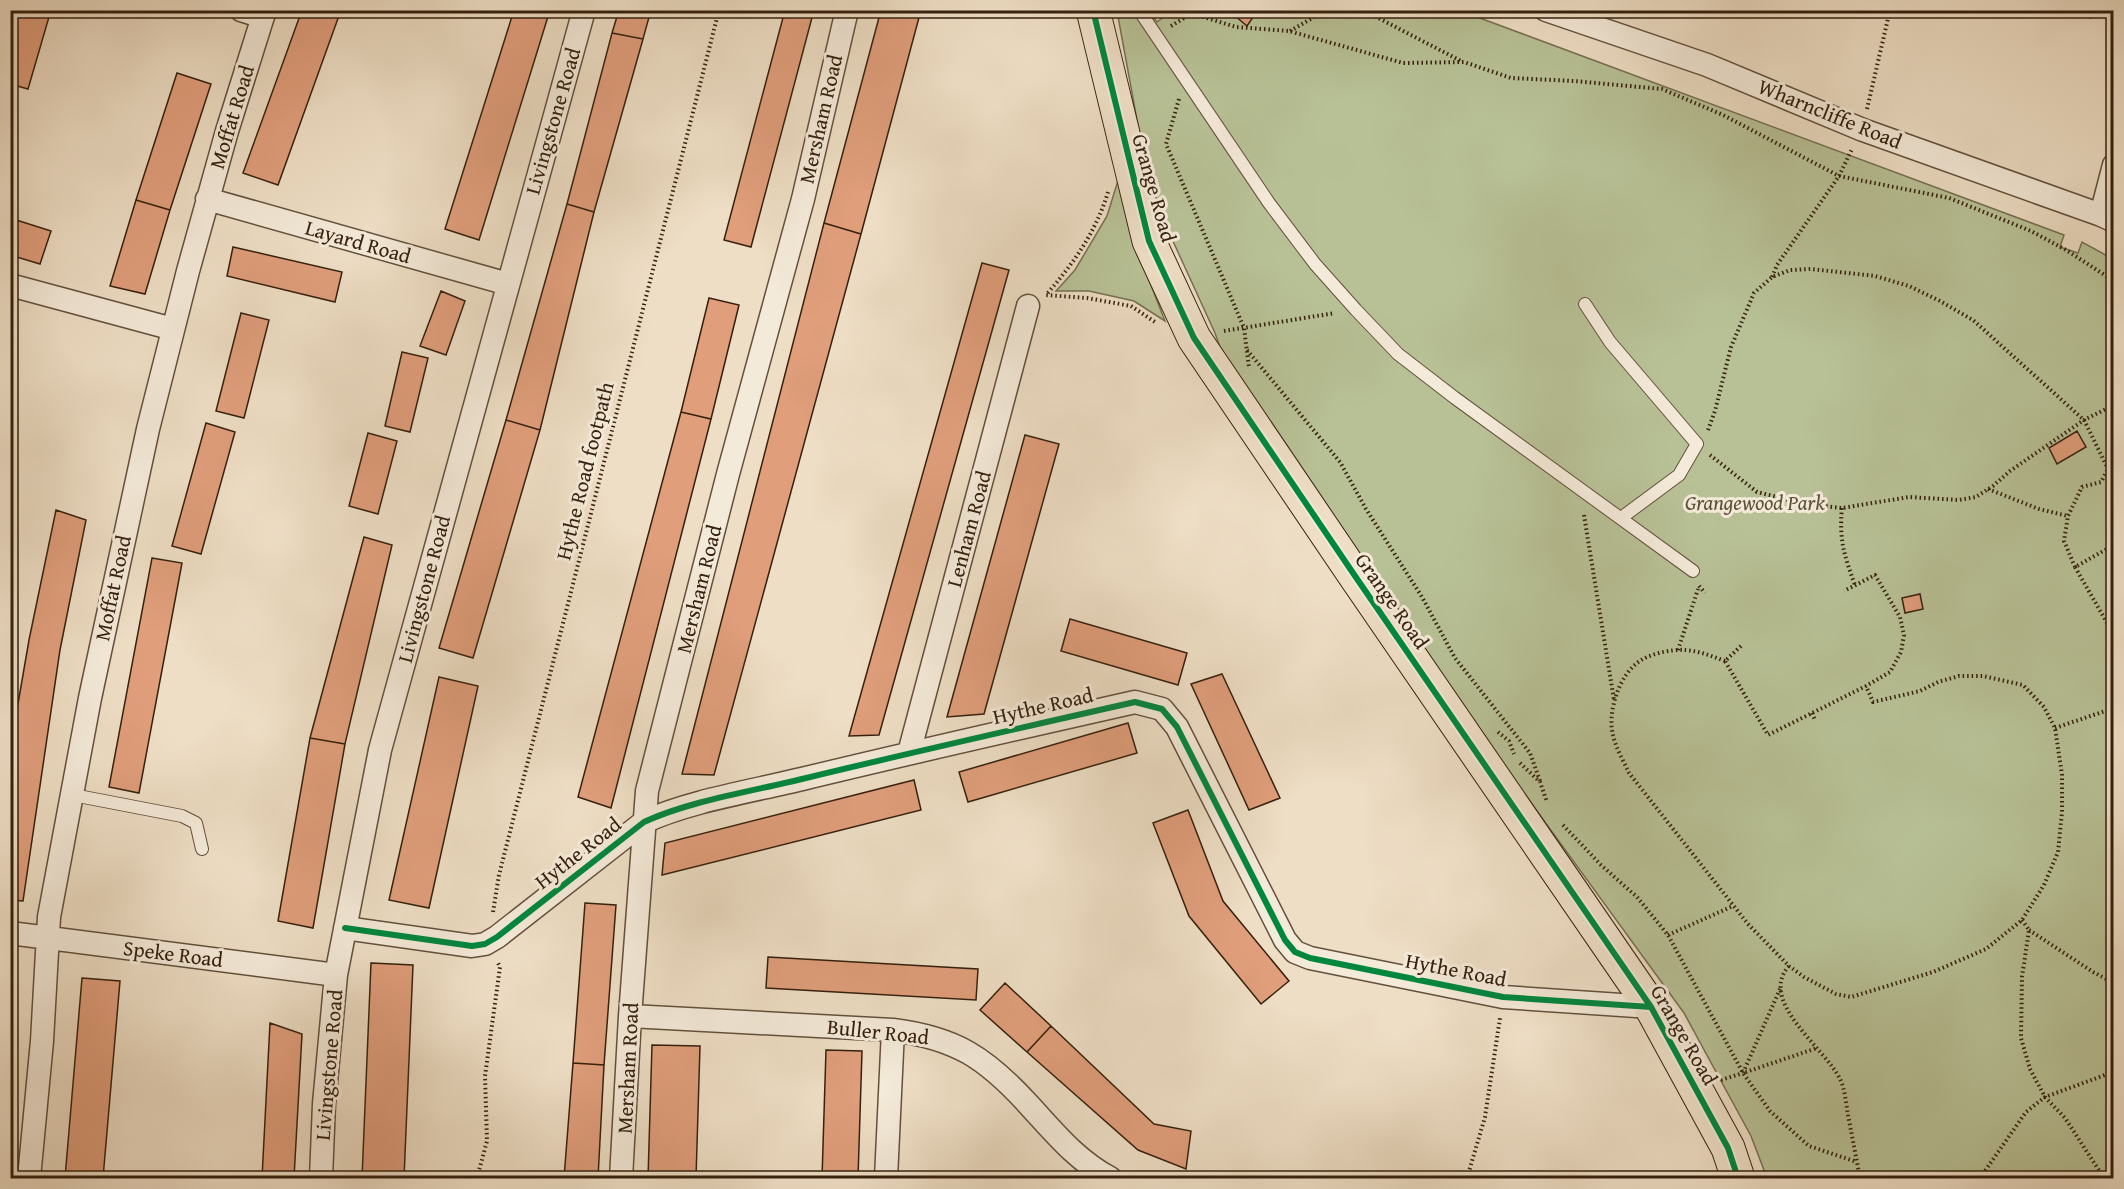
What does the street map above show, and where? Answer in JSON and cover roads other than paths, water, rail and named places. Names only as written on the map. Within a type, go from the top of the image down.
[{"type":"main road","name":"Grange Road","points":[[1093,10],[1149,241],[1194,338],[1651,1007],[1728,1148],[1738,1179]]},
{"type":"street","points":[[241,10],[264,14]]},
{"type":"street","name":"Livingstone Road","points":[[321,1179],[324,1104],[336,975],[380,750],[584,10]]},
{"type":"street","name":"Mersham Road","points":[[621,1179],[630,1016],[647,791],[803,199],[847,10]]},
{"type":"street","name":"Wharncliffe Road","points":[[1546,10],[1707,65],[1863,129],[2107,218]]},
{"type":"street","name":"Moffat Road","points":[[29,1179],[52,903],[90,698],[148,429],[173,329],[207,199],[264,14]]},
{"type":"street","points":[[2107,218],[2114,165]]},
{"type":"street","name":"Layard Road","points":[[207,199],[508,284]]},
{"type":"street","points":[[10,285],[173,329]]},
{"type":"street","name":"Lenham Road","points":[[909,753],[1028,306]]},
{"type":"street","name":"Hythe Road","points":[[345,928],[472,946],[485,944],[644,822],[670,812],[909,753],[1136,702],[1162,709],[1177,727],[1285,940],[1294,952],[1310,958],[1503,997],[1651,1007]]},
{"type":"street","name":"Speke Road","points":[[10,933],[336,975]]},
{"type":"street","name":"Buller Road","points":[[630,1016],[893,1030],[924,1034],[953,1044],[977,1058],[999,1075],[1075,1155],[1110,1179]]},
{"type":"street","points":[[886,1179],[893,1030]]},
{"type":"lane","points":[[1139,10],[1269,203],[1315,264],[1356,310],[1407,360],[1455,398],[1693,571]]},
{"type":"lane","points":[[1586,304],[1610,342],[1697,444],[1679,476],[1621,518]]},
{"type":"lane","points":[[73,795],[182,816],[196,823],[202,849]]},
{"type":"park label","name":"Grangewood Park","points":[[1755,503]]}]
